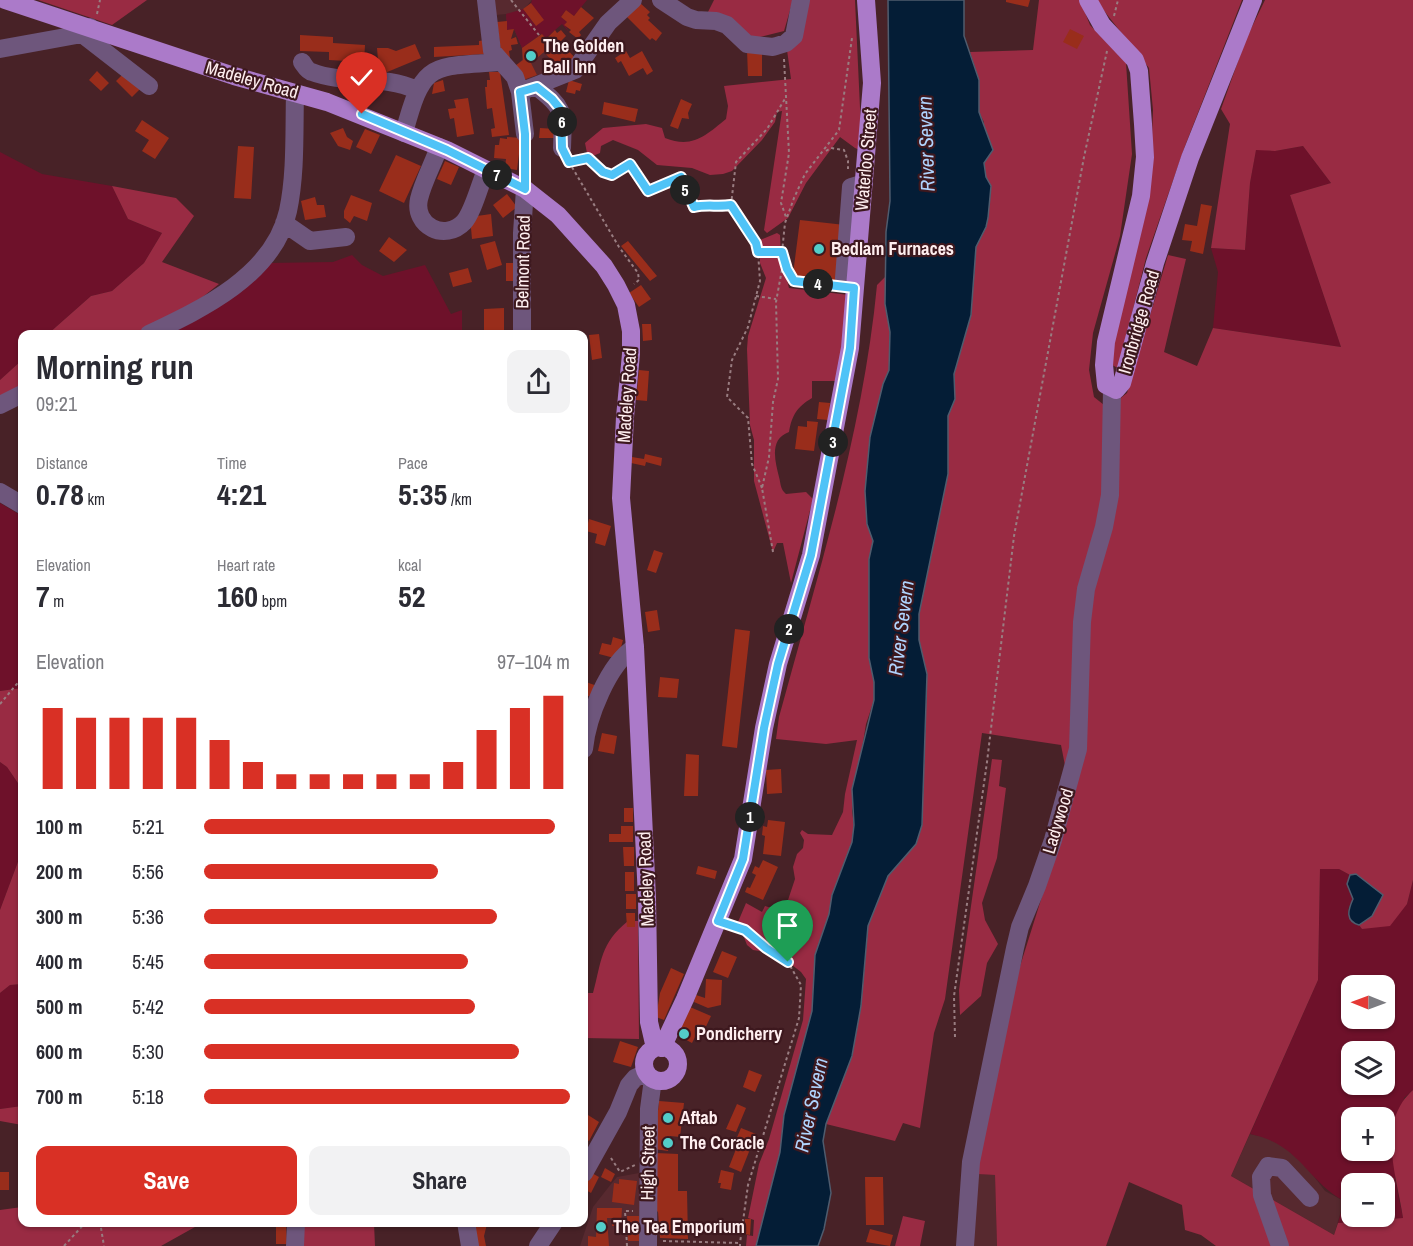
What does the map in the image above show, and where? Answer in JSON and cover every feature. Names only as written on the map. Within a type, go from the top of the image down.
[{"type":"main road","name":"Madeley Road","points":[[5,0],[86,31],[362,114],[439,147],[525,189],[558,215],[604,266],[626,305],[631,354],[621,498],[635,647],[647,898],[649,1022],[659,1048]]},
{"type":"main road","name":"Waterloo Street","points":[[659,1048],[718,921],[743,859],[773,686],[811,555],[850,348],[872,83],[866,0]]},
{"type":"main road","name":"Ironbridge Road","points":[[1091,8],[1135,60],[1139,71],[1144,157],[1136,222],[1106,342],[1104,379],[1106,385],[1116,390],[1122,383],[1155,263],[1190,158],[1254,0]]},
{"type":"main road","points":[[659,1048],[672,1052],[677,1066],[669,1079],[650,1076],[645,1058],[659,1048]]},
{"type":"street","points":[[486,0],[492,51],[499,62],[528,89],[552,99],[561,110],[566,155]]},
{"type":"street","points":[[528,89],[575,70],[608,23],[633,0]]},
{"type":"street","points":[[661,0],[687,17],[727,25],[747,44],[773,47],[783,44],[794,36],[801,0]]},
{"type":"street","points":[[0,49],[86,31],[149,86]]},
{"type":"street","points":[[302,62],[311,72],[404,84],[416,90]]},
{"type":"street","points":[[404,133],[416,90],[426,76],[448,66],[499,62]]},
{"type":"street","points":[[525,134],[528,89]]},
{"type":"street","points":[[157,330],[193,313],[245,277],[265,257],[284,223],[293,179],[294,93]]},
{"type":"street","points":[[439,147],[418,200],[418,214],[426,225],[434,230],[455,228],[465,221],[486,170]]},
{"type":"street","name":"Belmont Road","points":[[522,330],[522,233],[525,189]]},
{"type":"street","points":[[284,223],[310,240],[346,237]]},
{"type":"street","name":"Ladywood","points":[[965,1246],[971,1162],[1014,948],[1053,840],[1078,749],[1082,622],[1086,588],[1104,527],[1110,495],[1112,390]]},
{"type":"street","points":[[0,405],[18,396]]},
{"type":"street","points":[[0,492],[18,503]]},
{"type":"street","points":[[588,724],[615,666],[635,647]]},
{"type":"street","points":[[588,1166],[618,1112],[629,1085],[639,1076],[650,1076]]},
{"type":"street","name":"High Street","points":[[648,1243],[650,1076]]},
{"type":"street","points":[[1280,1246],[1262,1195],[1261,1177],[1268,1166],[1282,1168],[1310,1198]]},
{"type":"street","points":[[295,1246],[296,1227]]},
{"type":"street","points":[[467,1227],[470,1246]]},
{"type":"street","points":[[538,1246],[551,1227]]},
{"type":"path","points":[[511,0],[539,35]]},
{"type":"path","points":[[1113,22],[1118,0]]},
{"type":"path","points":[[830,285],[794,281],[787,269],[782,252],[786,219],[805,174],[839,130],[853,34]]},
{"type":"path","points":[[783,44],[789,153],[782,203],[786,219]]},
{"type":"path","points":[[955,1037],[954,996],[987,762],[1014,536],[1084,157],[1108,45]]},
{"type":"path","points":[[773,552],[762,488],[752,464],[748,418],[727,397],[732,360],[748,327],[760,281],[756,243],[731,205],[736,162],[767,129],[776,116],[780,104],[787,96]]},
{"type":"path","points":[[525,134],[525,189]]},
{"type":"path","points":[[823,152],[831,148],[844,150],[848,161],[848,172]]},
{"type":"path","points":[[566,155],[588,158],[603,172],[612,175],[630,164],[648,191],[681,177],[694,207],[705,204],[719,207],[731,205]]},
{"type":"path","points":[[566,155],[619,247],[638,273]]},
{"type":"path","points":[[758,252],[782,252]]},
{"type":"path","points":[[762,488],[769,457],[773,402],[778,379],[776,299],[783,258]]},
{"type":"path","points":[[756,296],[776,299]]},
{"type":"path","points":[[0,704],[18,683]]},
{"type":"path","points":[[648,1243],[740,1244],[748,1185],[799,1018],[801,985],[788,962],[766,948],[745,930],[718,921]]},
{"type":"path","points":[[627,1246],[626,1211],[648,1211]]},
{"type":"path","points":[[64,1246],[81,1227]]},
{"type":"path","points":[[101,1227],[104,1246]]},
{"type":"shaded area","points":[[38,0],[147,0],[112,25]]},
{"type":"shaded area","points":[[493,0],[532,0],[523,10],[567,61],[550,66],[552,74],[537,75],[524,82],[515,66],[522,60],[522,48],[514,29],[507,30],[506,14],[496,15]]},
{"type":"shaded area","points":[[532,0],[587,0],[574,16],[566,10],[561,17],[567,22],[565,25],[569,32],[562,24],[546,38],[541,34],[522,48],[514,29],[507,30],[506,14],[523,9],[536,26]]},
{"type":"shaded area","points":[[714,0],[793,0],[784,31],[752,39],[706,16]]},
{"type":"shaded area","points":[[805,0],[855,0],[862,151],[840,137],[806,183],[788,218],[767,233],[764,230],[782,111],[777,112],[775,122],[762,140],[732,171],[723,174],[710,175],[692,168],[657,165],[638,150],[613,140],[601,146],[600,153],[588,158],[585,143],[603,128],[646,124],[662,128],[665,138],[675,141],[691,141],[705,135],[726,119],[728,106],[724,86],[791,79],[787,50]]},
{"type":"shaded area","points":[[1039,0],[1080,0],[1090,25],[1126,63],[1132,154],[1120,236],[1093,333],[1089,370],[1094,397],[1104,405],[1112,405],[1127,393],[1168,255],[1186,259],[1164,352],[1197,366],[1213,328],[1341,347],[1290,195],[1331,183],[1303,146],[1275,151],[1256,150],[1250,183],[1245,250],[1211,248],[1230,124],[1221,109],[1246,39],[1265,0],[1413,0],[1413,880],[1407,904],[1390,926],[1362,929],[1359,925],[1372,916],[1356,874],[1350,875],[1339,869],[1320,869],[1318,980],[1231,1176],[1334,1235],[1338,1223],[1341,1223],[1341,1227],[1395,1227],[1395,1219],[1403,1218],[1393,1161],[1395,1161],[1395,1118],[1402,1103],[1413,1090],[1413,1246],[1216,1246],[1201,1235],[1185,1230],[1182,1205],[1129,1182],[1106,1246],[997,1246],[995,1175],[976,1174],[1011,995],[1072,801],[1061,745],[982,733],[945,999],[934,1033],[920,1128],[903,1123],[895,1141],[826,1124],[852,1056],[861,1006],[868,926],[888,876],[916,844],[922,825],[927,674],[919,640],[919,614],[948,474],[948,416],[955,399],[954,374],[971,315],[976,247],[986,227],[991,186],[986,177],[984,163],[984,122],[979,112],[979,80],[970,52],[1033,50]]},
{"type":"shaded area","points":[[1098,0],[1242,0],[1185,146],[1146,258],[1118,368],[1112,365],[1114,344],[1151,164],[1153,110],[1149,68]]},
{"type":"shaded area","points":[[1303,146],[1331,183],[1290,195],[1341,347],[1213,328],[1218,272],[1211,248],[1245,250],[1250,183],[1256,149],[1275,151]]},
{"type":"shaded area","points":[[0,152],[42,174],[112,186],[128,219],[162,233],[144,263],[112,291],[91,296],[53,330],[18,330],[18,364],[0,380]]},
{"type":"shaded area","points":[[112,186],[176,198],[194,216],[162,262],[219,284],[190,307],[141,330],[53,330],[91,296],[112,291],[144,263],[162,233],[128,219]]},
{"type":"shaded area","points":[[777,233],[780,235],[781,255],[789,288],[849,295],[837,381],[812,381],[812,398],[796,412],[789,432],[778,440],[776,445],[776,464],[783,490],[786,494],[806,492],[813,499],[791,583],[783,543],[777,543],[773,552],[754,481],[754,440],[750,425],[748,336],[766,278],[760,263],[760,240]]},
{"type":"shaded area","points":[[352,255],[362,265],[383,276],[425,265],[451,314],[462,310],[462,330],[170,330],[268,263],[333,262]]},
{"type":"shaded area","points":[[886,276],[885,304],[890,332],[889,370],[883,384],[870,437],[867,524],[873,541],[869,559],[869,658],[874,682],[874,700],[866,724],[852,811],[854,825],[852,842],[832,895],[829,914],[815,955],[812,1011],[784,1115],[780,1152],[756,1246],[746,1246],[747,1235],[753,1236],[754,1220],[748,1218],[759,1164],[769,1139],[803,1020],[806,979],[801,972],[778,954],[753,950],[747,945],[738,922],[746,903],[762,912],[765,906],[784,912],[795,879],[793,867],[797,854],[803,848],[804,840],[800,833],[802,830],[808,834],[832,835],[843,812],[857,740],[826,744],[776,739],[779,717],[850,449],[870,340],[877,285]]},
{"type":"shaded area","points":[[18,364],[18,404],[0,412],[0,380]]},
{"type":"shaded area","points":[[0,503],[18,514],[18,689],[0,691]]},
{"type":"shaded area","points":[[18,689],[18,783],[7,767],[0,762],[0,691]]},
{"type":"shaded area","points":[[992,759],[1002,760],[999,786],[1006,788],[997,858],[982,903],[985,920],[998,944],[987,963],[981,996],[960,1015],[959,990]]},
{"type":"shaded area","points":[[0,762],[7,767],[18,783],[18,862],[0,910]]},
{"type":"shaded area","points":[[18,862],[18,984],[10,985],[0,993],[0,910]]},
{"type":"shaded area","points":[[1320,869],[1339,869],[1350,875],[1347,884],[1353,899],[1348,909],[1353,923],[1362,929],[1407,904],[1413,880],[1413,1090],[1404,1098],[1395,1179],[1395,1173],[1341,1173],[1341,1199],[1280,1146],[1250,1134],[1318,980]]},
{"type":"shaded area","points":[[628,921],[638,921],[639,1039],[588,1038],[588,993],[593,993],[603,953],[619,929]]},
{"type":"shaded area","points":[[18,984],[18,1107],[0,1109],[0,993],[10,985]]},
{"type":"shaded area","points":[[18,1107],[18,1124],[0,1121],[0,1109]]},
{"type":"shaded area","points":[[1250,1134],[1265,1137],[1282,1145],[1303,1162],[1325,1191],[1341,1199],[1341,1211],[1334,1235],[1231,1176]]},
{"type":"shaded area","points":[[639,1173],[643,1246],[580,1246],[593,1207],[617,1177]]},
{"type":"shaded area","points":[[976,1174],[995,1175],[997,1246],[970,1246]]},
{"type":"shaded area","points":[[1395,1179],[1403,1218],[1395,1219]]},
{"type":"shaded area","points":[[18,1208],[18,1227],[195,1227],[161,1246],[0,1246],[0,1210]]},
{"type":"shaded area","points":[[903,1216],[925,1221],[920,1246],[895,1246]]},
{"type":"shaded area","points":[[302,1227],[374,1227],[375,1246],[300,1246]]},
{"type":"water","name":"River Severn","points":[[888,0],[964,0],[964,36],[979,80],[979,112],[993,150],[984,163],[986,177],[991,186],[988,218],[976,247],[971,315],[954,374],[955,399],[948,416],[948,474],[919,614],[919,640],[927,674],[922,825],[916,844],[888,876],[868,926],[861,1006],[852,1056],[826,1124],[823,1141],[831,1193],[818,1246],[756,1246],[780,1152],[784,1115],[812,1011],[815,955],[829,914],[832,895],[852,842],[854,825],[852,789],[874,700],[874,682],[869,658],[869,559],[873,541],[867,524],[865,491],[870,437],[883,384],[889,370],[890,332],[885,304],[886,232],[890,201]]},
{"type":"water","points":[[1356,874],[1383,895],[1372,916],[1359,925],[1351,921],[1349,915],[1353,899],[1347,884],[1350,875]]},
{"type":"building","points":[[1006,0],[1030,0],[1028,7],[1006,2]]},
{"type":"building","points":[[639,2],[650,12],[647,15],[650,18],[648,20],[662,33],[656,41],[652,38],[650,40],[624,14]]},
{"type":"building","points":[[531,3],[544,20],[536,26],[523,9]]},
{"type":"building","points":[[581,7],[594,18],[579,32],[581,35],[578,39],[569,32],[571,30],[564,25],[567,22],[561,17],[566,10],[574,16]]},
{"type":"building","points":[[507,21],[507,30],[514,29],[511,39],[516,37],[518,44],[511,45],[510,58],[502,59],[497,22]]},
{"type":"building","points":[[1070,29],[1084,36],[1077,49],[1063,42]]},
{"type":"building","name":"The Golden Ball Inn","points":[[555,30],[557,33],[561,30],[566,36],[560,42],[578,61],[552,74],[550,66],[555,64],[544,52],[531,63],[537,75],[523,80],[515,66],[523,60],[522,48],[542,34],[549,42],[551,40],[548,37]]},
{"type":"building","points":[[300,35],[333,37],[333,43],[365,45],[364,62],[329,60],[329,52],[300,51]]},
{"type":"building","points":[[485,40],[486,54],[434,57],[434,47],[479,45],[479,41]]},
{"type":"building","points":[[415,44],[421,58],[380,75],[375,62],[378,60],[377,48],[396,51]]},
{"type":"building","points":[[747,50],[762,50],[762,76],[748,76]]},
{"type":"building","points":[[626,51],[630,58],[642,51],[653,71],[647,75],[643,68],[629,76],[621,61],[618,63],[615,58]]},
{"type":"building","points":[[97,71],[109,83],[101,91],[89,80]]},
{"type":"building","points":[[125,72],[141,88],[132,97],[116,81]]},
{"type":"building","points":[[489,72],[500,72],[509,135],[492,137],[491,129],[495,128],[492,108],[487,109],[485,87],[487,87],[487,80],[490,80]]},
{"type":"building","points":[[443,80],[445,91],[432,94],[434,83]]},
{"type":"building","points":[[569,80],[582,84],[580,91],[576,90],[575,94],[566,92]]},
{"type":"building","points":[[468,98],[474,134],[457,137],[454,118],[450,119],[448,109],[456,108],[454,100]]},
{"type":"building","points":[[681,99],[692,104],[688,113],[689,119],[682,118],[678,129],[670,126]]},
{"type":"building","points":[[604,102],[638,109],[635,122],[602,114]]},
{"type":"building","points":[[142,120],[169,138],[155,159],[142,151],[149,140],[135,131]]},
{"type":"building","points":[[343,128],[347,137],[353,141],[350,150],[338,146],[330,133]]},
{"type":"building","points":[[540,128],[556,129],[556,138],[539,138]]},
{"type":"building","points":[[365,129],[380,135],[371,154],[356,147]]},
{"type":"building","points":[[507,137],[521,138],[517,170],[505,168],[506,159],[494,158],[495,145],[499,145],[500,138],[507,139]]},
{"type":"building","points":[[238,146],[254,147],[251,199],[234,198]]},
{"type":"building","points":[[396,155],[421,166],[404,203],[379,191]]},
{"type":"building","points":[[445,161],[459,167],[451,185],[437,179]]},
{"type":"building","points":[[507,194],[517,207],[503,218],[493,205]]},
{"type":"building","points":[[351,195],[372,203],[367,221],[354,216],[350,223],[344,218],[344,211]]},
{"type":"building","points":[[315,197],[317,205],[324,205],[326,217],[305,220],[301,201]]},
{"type":"building","points":[[1201,204],[1212,206],[1203,254],[1190,251],[1192,241],[1182,240],[1185,224],[1197,226]]},
{"type":"building","points":[[491,214],[493,236],[472,239],[470,217]]},
{"type":"building","points":[[800,220],[845,225],[837,288],[792,282]]},
{"type":"building","points":[[389,237],[407,250],[394,262],[379,251]]},
{"type":"building","points":[[495,241],[502,265],[487,270],[480,245]]},
{"type":"building","points":[[628,241],[657,276],[650,281],[621,246]]},
{"type":"building","points":[[506,263],[517,263],[518,281],[506,281]]},
{"type":"building","points":[[468,268],[472,282],[453,287],[449,273]]},
{"type":"building","points":[[641,285],[651,299],[639,307],[629,293]]},
{"type":"building","points":[[504,308],[504,330],[484,330],[484,309]]},
{"type":"building","points":[[642,324],[651,324],[652,340],[643,341]]},
{"type":"building","points":[[599,334],[602,358],[592,360],[589,335]]},
{"type":"building","points":[[639,370],[649,371],[647,401],[636,400]]},
{"type":"building","points":[[819,402],[830,403],[828,420],[817,419]]},
{"type":"building","points":[[807,421],[818,422],[814,451],[795,449],[798,426],[807,427]]},
{"type":"building","points":[[645,454],[662,458],[661,466],[646,462],[645,466],[631,463],[632,457],[644,459]]},
{"type":"building","points":[[589,519],[611,526],[605,546],[595,543],[597,534],[588,532]]},
{"type":"building","points":[[654,550],[663,553],[656,573],[647,570]]},
{"type":"building","points":[[657,610],[660,630],[648,632],[645,612]]},
{"type":"building","points":[[735,629],[750,631],[737,748],[722,746]]},
{"type":"building","points":[[613,637],[623,640],[618,659],[599,654],[602,643],[611,645]]},
{"type":"building","points":[[660,677],[679,679],[677,698],[658,697]]},
{"type":"building","points":[[588,683],[600,687],[595,699],[588,696]]},
{"type":"building","points":[[602,733],[617,736],[614,754],[598,751]]},
{"type":"building","points":[[686,754],[699,755],[698,796],[684,796]]},
{"type":"building","points":[[781,769],[782,793],[767,794],[766,770]]},
{"type":"building","points":[[624,808],[633,808],[633,822],[624,822]]},
{"type":"building","points":[[768,820],[785,822],[781,856],[763,854],[765,836],[762,835],[763,826],[767,827]]},
{"type":"building","points":[[621,826],[633,826],[633,842],[609,842],[609,834],[621,834]]},
{"type":"building","points":[[623,847],[634,847],[634,866],[624,866]]},
{"type":"building","points":[[763,860],[778,867],[763,900],[745,892],[747,887],[750,888],[756,875],[752,873],[755,866],[759,868]]},
{"type":"building","points":[[698,866],[717,871],[715,879],[696,874]]},
{"type":"building","points":[[625,872],[634,872],[634,891],[625,891]]},
{"type":"building","points":[[626,894],[636,894],[636,909],[626,909]]},
{"type":"building","points":[[626,913],[635,913],[635,927],[627,927]]},
{"type":"building","points":[[722,951],[737,957],[728,978],[713,972]]},
{"type":"building","points":[[671,968],[684,974],[664,1020],[656,1017],[660,993]]},
{"type":"building","points":[[706,979],[722,980],[721,1005],[708,1008],[694,1002],[696,995],[705,998]]},
{"type":"building","points":[[690,1007],[711,1016],[701,1037],[696,1035],[692,1043],[677,1035]]},
{"type":"building","points":[[620,1041],[638,1047],[631,1067],[613,1062]]},
{"type":"building","points":[[749,1070],[762,1075],[755,1092],[743,1087]]},
{"type":"building","points":[[659,1101],[684,1103],[680,1137],[670,1136],[668,1151],[654,1149]]},
{"type":"building","points":[[737,1104],[746,1108],[736,1132],[726,1129]]},
{"type":"building","points":[[588,1115],[599,1122],[588,1140]]},
{"type":"building","points":[[741,1128],[756,1134],[741,1172],[729,1167],[738,1144],[735,1142]]},
{"type":"building","points":[[656,1153],[678,1154],[678,1191],[687,1191],[688,1239],[660,1238],[658,1212],[653,1207]]},
{"type":"building","points":[[605,1168],[615,1174],[611,1182],[601,1177]]},
{"type":"building","points":[[721,1170],[734,1173],[731,1190],[720,1188],[721,1183],[718,1183]]},
{"type":"building","points":[[0,1172],[9,1172],[9,1190],[0,1190]]},
{"type":"building","points":[[590,1172],[599,1177],[591,1193],[588,1191]]},
{"type":"building","points":[[865,1177],[883,1177],[884,1225],[866,1225]]},
{"type":"building","points":[[619,1179],[637,1181],[634,1205],[612,1202],[614,1183],[619,1184]]},
{"type":"building","points":[[597,1208],[622,1208],[621,1226],[612,1226],[612,1218],[607,1218],[609,1246],[588,1246],[588,1236],[596,1237]]},
{"type":"building","points":[[627,1216],[639,1216],[640,1241],[628,1241]]},
{"type":"building","points":[[745,1219],[751,1219],[750,1235],[744,1234]]},
{"type":"building","points":[[276,1227],[286,1227],[287,1244],[276,1244]]},
{"type":"building","points":[[474,1227],[486,1227],[484,1236],[486,1246],[476,1246]]},
{"type":"building","points":[[870,1229],[893,1235],[890,1246],[866,1242]]},
{"type":"place","name":"The Golden Ball Inn","points":[[531,56]]},
{"type":"place","name":"Bedlam Furnaces","points":[[819,249]]},
{"type":"place","name":"Pondicherry","points":[[684,1034]]},
{"type":"place","name":"Aftab","points":[[668,1118]]},
{"type":"place","name":"The Coracle","points":[[668,1143]]},
{"type":"place","name":"The Tea Emporium","points":[[601,1227]]},
{"type":"route","points":[[362,114],[447,150],[525,189],[525,134],[520,92],[537,87],[561,110],[562,148],[569,162],[588,158],[603,172],[612,175],[630,164],[648,191],[681,177],[694,207],[705,204],[719,207],[731,205],[756,243],[758,252],[782,252],[789,274],[794,281],[854,288],[850,348],[811,555],[778,664],[764,728],[743,859],[718,921],[745,930],[766,948],[788,962]]}]
